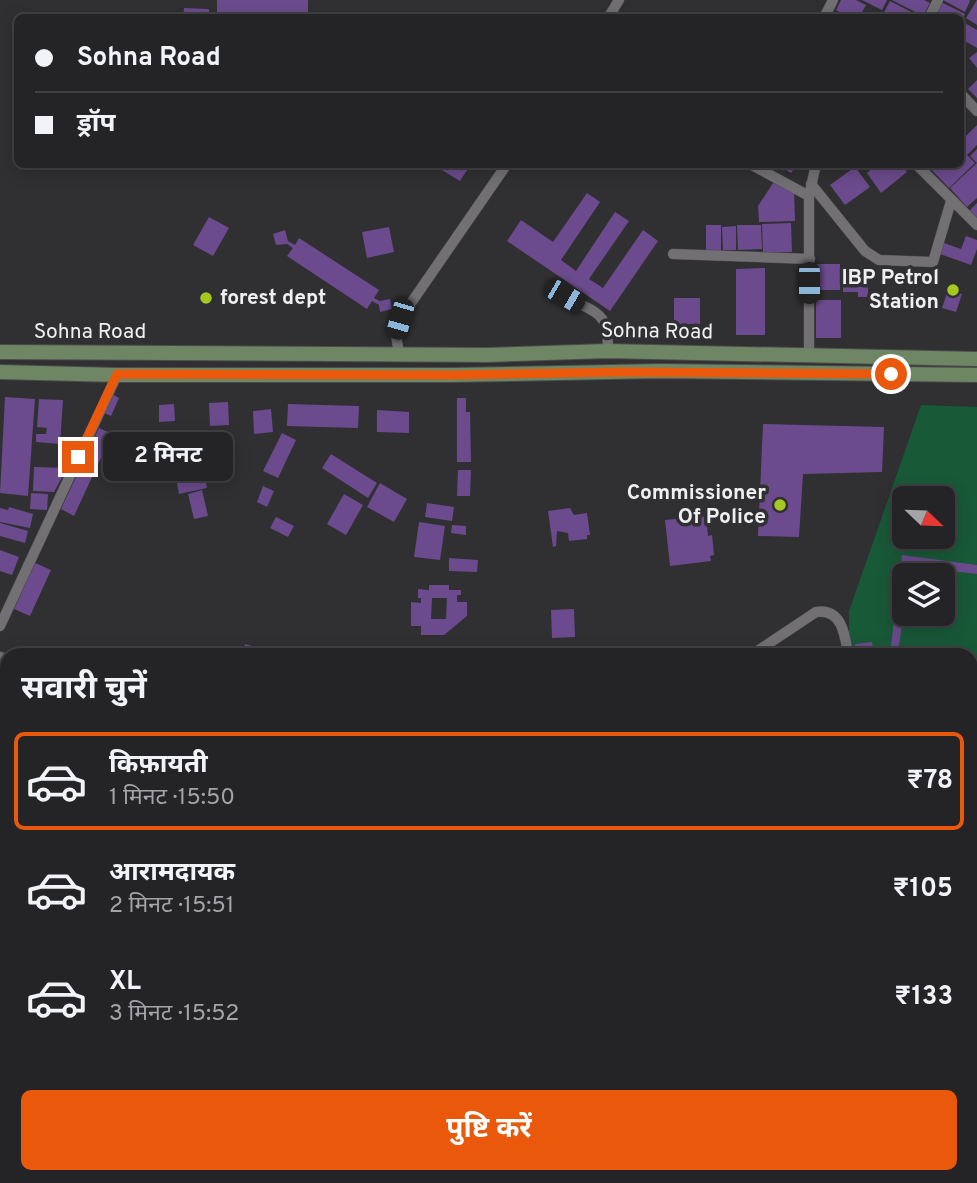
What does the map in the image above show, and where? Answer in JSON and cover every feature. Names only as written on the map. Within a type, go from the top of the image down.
[{"type":"main road","name":"Sohna Road","points":[[0,352],[399,354],[608,351],[977,359]]},
{"type":"main road","points":[[891,357],[891,374]]},
{"type":"main road","name":"Sohna Road","points":[[0,372],[977,375]]},
{"type":"street","points":[[964,97],[977,111]]},
{"type":"street","points":[[399,354],[396,335],[400,319],[504,168]]},
{"type":"street","points":[[758,168],[809,196]]},
{"type":"street","points":[[809,355],[809,196],[815,168]]},
{"type":"street","points":[[920,168],[977,225]]},
{"type":"street","points":[[811,184],[865,251],[879,260],[933,262],[951,201]]},
{"type":"street","points":[[673,254],[810,259]]},
{"type":"street","points":[[565,296],[603,318],[608,328],[608,351]]},
{"type":"street","points":[[0,626],[117,374]]},
{"type":"street","points":[[762,648],[816,612],[822,611],[839,621],[844,629],[847,648]]},
{"type":"green space","points":[[921,405],[977,407],[977,648],[849,648],[849,611],[892,488],[892,550],[956,550],[956,486],[893,486]]},
{"type":"building","points":[[217,0],[308,0],[308,14],[217,14]]},
{"type":"building","points":[[841,0],[856,0],[866,5],[861,14],[844,14],[836,10]]},
{"type":"building","points":[[862,0],[887,0],[882,10]]},
{"type":"building","points":[[892,0],[924,0],[930,3],[924,14]]},
{"type":"building","points":[[943,0],[969,0],[970,1],[965,12]]},
{"type":"building","points":[[977,0],[977,25],[966,18]]},
{"type":"building","points":[[890,1],[915,14],[883,14]]},
{"type":"building","points":[[941,2],[965,14],[964,16],[934,14]]},
{"type":"building","points":[[184,8],[209,9],[209,14],[183,14]]},
{"type":"building","points":[[964,23],[977,30],[977,48],[964,41]]},
{"type":"building","points":[[977,52],[977,68],[969,58]]},
{"type":"building","points":[[977,80],[977,98],[968,89]]},
{"type":"building","points":[[977,125],[977,145],[967,155],[975,163],[949,188],[930,168],[964,168],[964,138]]},
{"type":"building","points":[[977,149],[977,163],[970,156]]},
{"type":"building","points":[[977,163],[977,198],[967,207],[950,188]]},
{"type":"building","points":[[439,168],[468,168],[460,181]]},
{"type":"building","points":[[856,168],[870,187],[845,205],[830,185]]},
{"type":"building","points":[[873,168],[904,168],[907,172],[881,193],[867,173]]},
{"type":"building","points":[[775,180],[794,190],[795,221],[759,222],[758,206]]},
{"type":"building","points":[[587,193],[600,202],[561,260],[576,271],[615,212],[629,221],[589,279],[603,288],[643,230],[658,241],[610,311],[507,241],[521,220],[553,242]]},
{"type":"building","points":[[977,203],[977,221],[968,212]]},
{"type":"building","points":[[209,217],[229,228],[213,256],[193,245]]},
{"type":"building","points":[[791,223],[792,252],[763,253],[762,224]]},
{"type":"building","points":[[706,225],[721,225],[721,252],[706,250]]},
{"type":"building","points":[[737,225],[761,225],[762,249],[738,250]]},
{"type":"building","points":[[736,226],[736,250],[723,250],[722,227]]},
{"type":"building","points":[[389,227],[394,252],[367,258],[362,232]]},
{"type":"building","points":[[285,230],[288,241],[295,245],[299,238],[379,290],[374,298],[380,301],[390,299],[392,309],[380,312],[379,305],[372,301],[367,309],[287,256],[293,248],[287,244],[276,245],[273,234]]},
{"type":"building","points":[[966,236],[977,240],[977,249],[971,265],[940,254],[944,243],[961,249]]},
{"type":"building","points":[[816,264],[840,264],[840,290],[816,290]]},
{"type":"building","points":[[765,268],[765,335],[736,335],[736,269]]},
{"type":"building","points":[[843,269],[868,269],[868,297],[858,297],[858,292],[843,292]]},
{"type":"building","points":[[948,290],[962,294],[956,312],[942,308]]},
{"type":"building","points":[[674,298],[700,298],[700,324],[674,324]]},
{"type":"building","points":[[816,300],[841,300],[841,338],[816,338]]},
{"type":"building","points":[[112,394],[119,398],[111,416],[104,413]]},
{"type":"building","points":[[5,397],[35,399],[28,496],[0,493]]},
{"type":"building","points":[[457,398],[466,398],[466,412],[470,412],[471,462],[457,462]]},
{"type":"building","points":[[39,399],[63,400],[60,444],[36,442],[36,434],[46,434],[47,428],[37,427]]},
{"type":"building","points":[[228,402],[229,425],[210,426],[209,403]]},
{"type":"building","points":[[174,404],[175,421],[159,422],[159,405]]},
{"type":"building","points":[[288,404],[359,406],[358,428],[287,426]]},
{"type":"building","points":[[271,409],[273,432],[254,434],[253,411]]},
{"type":"building","points":[[377,410],[409,412],[409,433],[377,432]]},
{"type":"building","name":"Commissioner Of Police","points":[[763,424],[884,427],[882,472],[803,474],[799,537],[758,536]]},
{"type":"building","points":[[99,428],[112,434],[74,516],[61,509]]},
{"type":"building","points":[[282,433],[296,440],[278,478],[263,471]]},
{"type":"building","points":[[331,454],[377,483],[368,498],[322,468]]},
{"type":"building","points":[[34,467],[67,468],[54,492],[33,491]]},
{"type":"building","points":[[203,467],[207,488],[179,494],[175,473]]},
{"type":"building","points":[[458,470],[471,470],[470,496],[457,496]]},
{"type":"building","points":[[380,483],[407,499],[394,522],[367,507]]},
{"type":"building","points":[[263,486],[274,491],[267,507],[257,502]]},
{"type":"building","points":[[202,490],[208,516],[194,519],[188,494]]},
{"type":"building","points":[[31,493],[48,494],[47,510],[30,509]]},
{"type":"building","points":[[344,494],[363,505],[346,535],[327,524]]},
{"type":"building","points":[[427,503],[454,507],[452,521],[425,517]]},
{"type":"building","points":[[9,507],[33,514],[30,528],[0,522],[0,508],[8,510]]},
{"type":"building","points":[[570,508],[574,515],[587,513],[590,535],[587,535],[587,539],[569,541],[568,533],[557,531],[556,546],[553,547],[548,511]]},
{"type":"building","points":[[706,516],[708,536],[712,535],[714,555],[710,556],[711,561],[670,566],[665,520]]},
{"type":"building","points":[[276,517],[294,526],[288,537],[270,528]]},
{"type":"building","points":[[419,522],[445,526],[440,560],[414,557]]},
{"type":"building","points":[[0,523],[28,531],[25,543],[0,536]]},
{"type":"building","points":[[452,525],[466,526],[466,535],[451,533]]},
{"type":"building","points":[[0,550],[19,557],[12,575],[0,571]]},
{"type":"building","points":[[902,555],[977,565],[977,574],[955,571],[955,563],[901,563]]},
{"type":"building","points":[[449,558],[478,560],[477,572],[449,571]]},
{"type":"building","points":[[35,563],[51,570],[30,616],[14,609]]},
{"type":"building","points":[[429,585],[449,585],[449,590],[461,590],[461,595],[457,595],[457,602],[467,602],[467,616],[444,635],[421,635],[421,626],[411,626],[411,602],[421,603],[418,589],[429,590]],"holes":[[[432,598],[447,598],[446,619],[431,619]]]},
{"type":"building","points":[[574,609],[575,637],[552,638],[551,610]]},
{"type":"building","points":[[893,626],[902,626],[899,648],[891,648]]},
{"type":"building","points":[[872,642],[873,648],[855,648],[855,644]]},
{"type":"place","name":"IBP Petrol Station","points":[[953,290]]},
{"type":"place","name":"forest dept","points":[[206,298]]},
{"type":"place","name":"Commissioner Of Police","points":[[780,505]]},
{"type":"route","points":[[78,457],[117,374],[891,374]]}]
